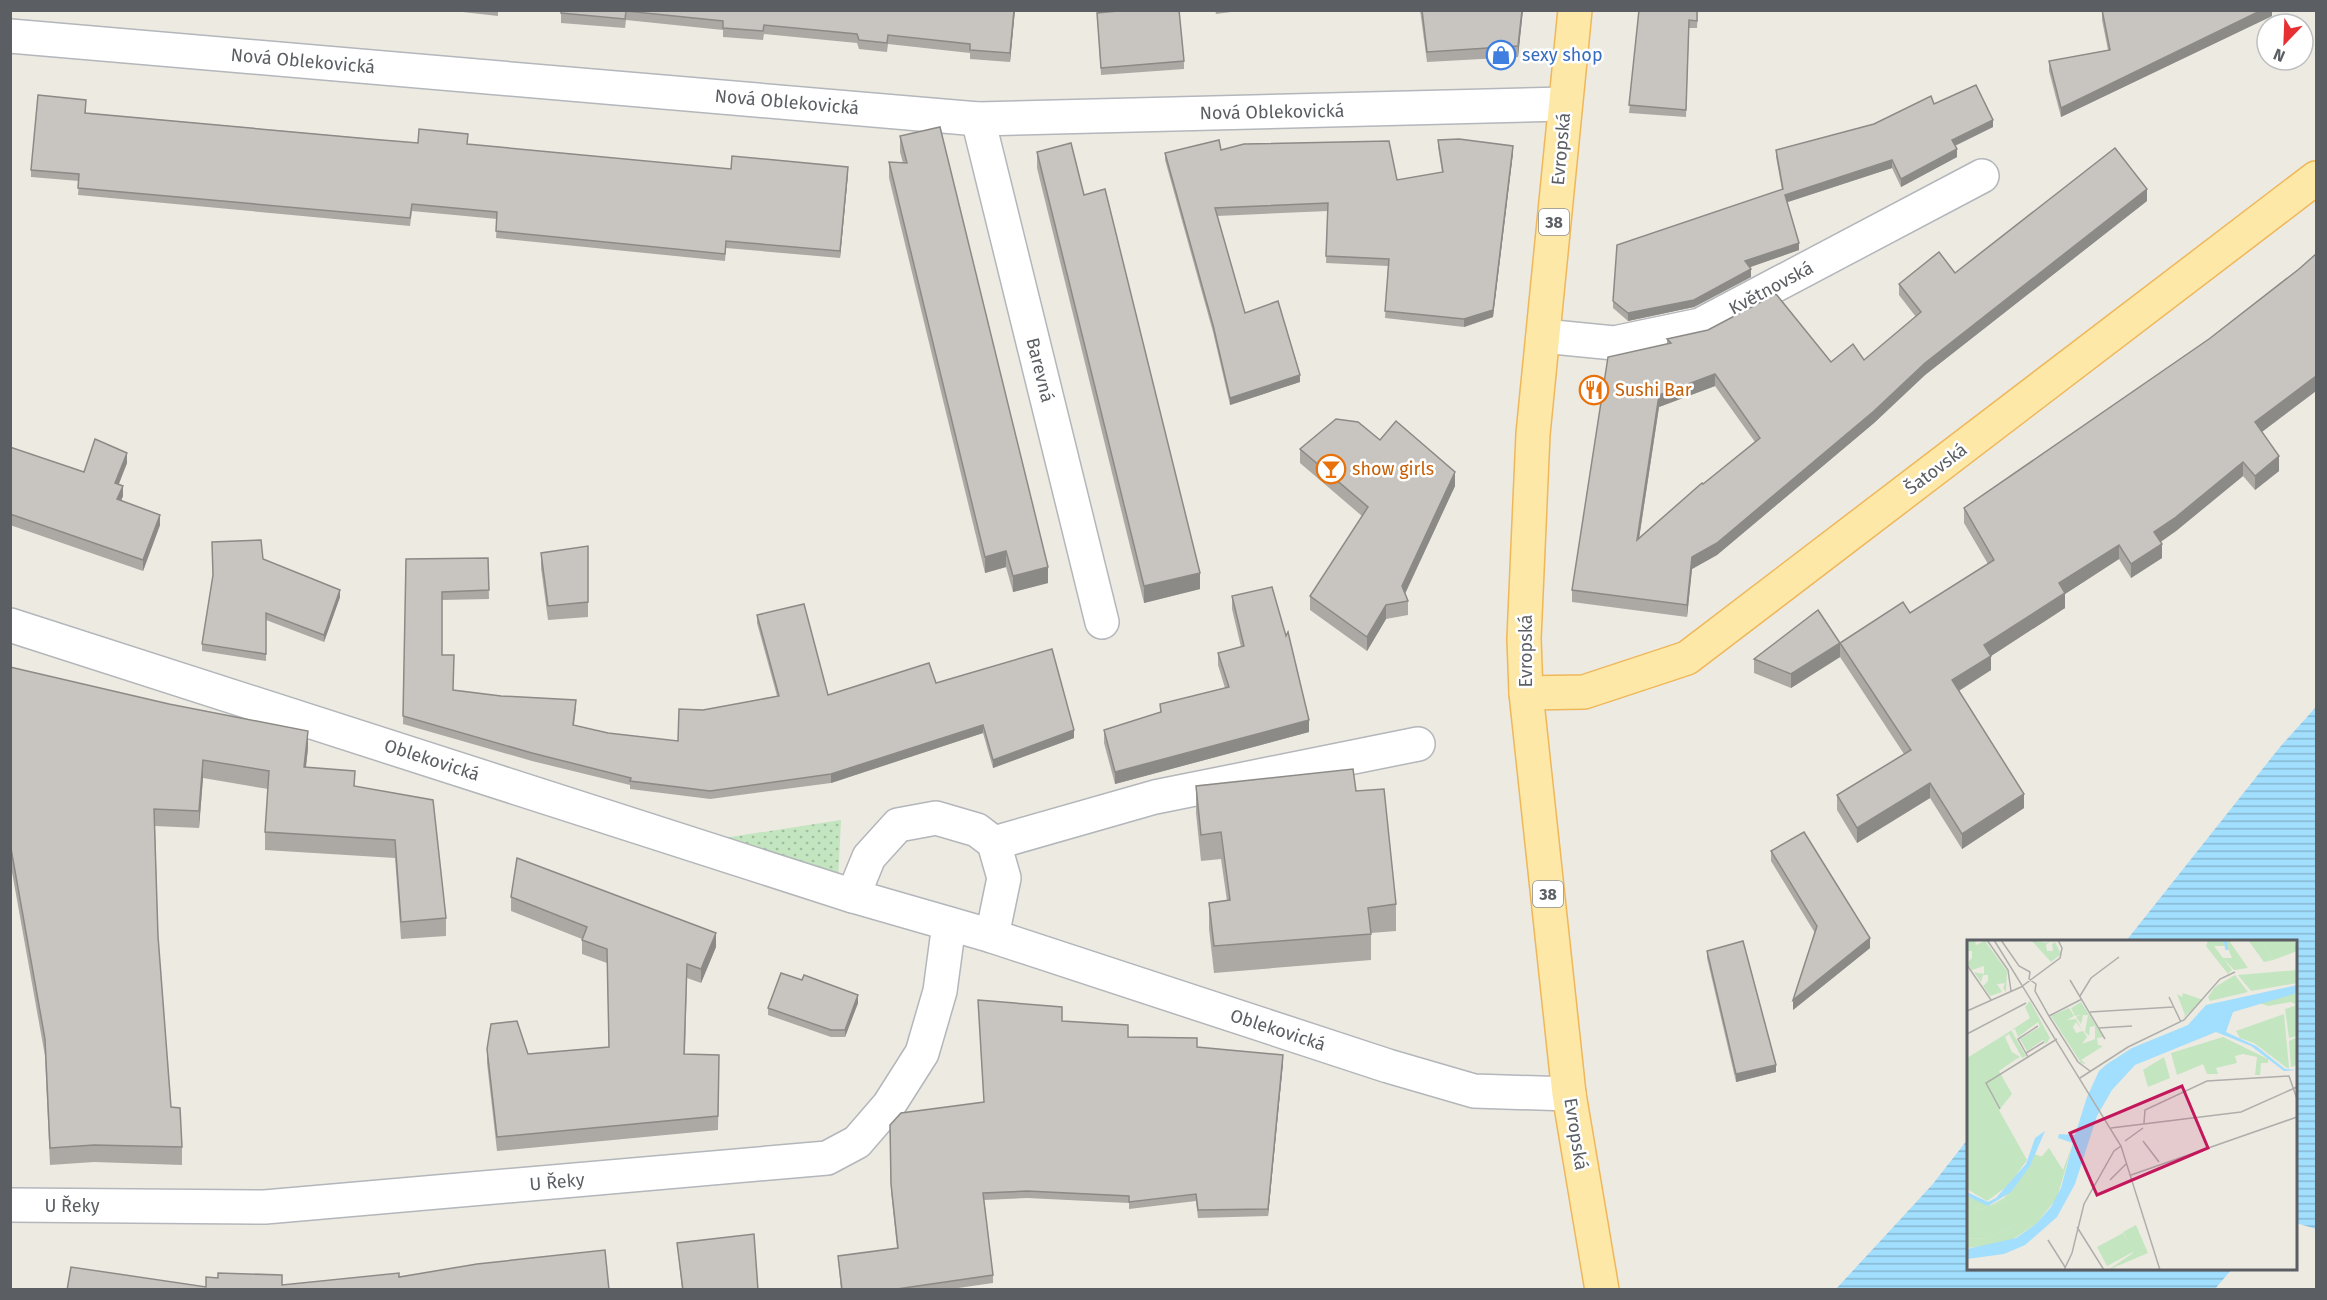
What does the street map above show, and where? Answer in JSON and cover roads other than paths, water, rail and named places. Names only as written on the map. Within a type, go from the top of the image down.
[{"type":"main road","name":"Evropská","points":[[1575,10],[1532,446],[1524,639],[1526,693],[1569,1094],[1602,1290]]},
{"type":"main road","name":"Šatovská","points":[[1526,693],[1584,692],[1687,658],[2316,178]]},
{"type":"street","name":"Nová Oblekovická","points":[[10,36],[978,118],[1565,104]]},
{"type":"street","name":"Barevná","points":[[978,118],[1102,622]]},
{"type":"street","name":"Květnovská","points":[[1543,336],[1614,342],[1700,326],[1982,176]]},
{"type":"street","name":"Oblekovická","points":[[10,625],[853,896],[992,936],[1388,1066],[1474,1091],[1569,1094]]},
{"type":"street","points":[[994,843],[1155,797],[1418,744]]},
{"type":"street","points":[[853,896],[869,857],[898,825],[936,818],[977,830],[994,843],[1004,878],[992,936]]},
{"type":"street","name":"U Řeky","points":[[10,1205],[265,1208],[827,1158],[857,1142],[889,1105],[922,1053],[940,991],[949,924]]},
{"type":"water","points":[[2316,707],[2316,1229],[2297,1223],[2297,940],[2127,940],[2280,747]]},
{"type":"water","points":[[1967,1140],[1967,1270],[2231,1270],[2215,1289],[1836,1289],[1932,1185]]},
{"type":"place","name":"sexy shop","points":[[1501,55]]},
{"type":"place","name":"Sushi Bar","points":[[1594,390]]},
{"type":"place","name":"show girls","points":[[1331,469]]}]
